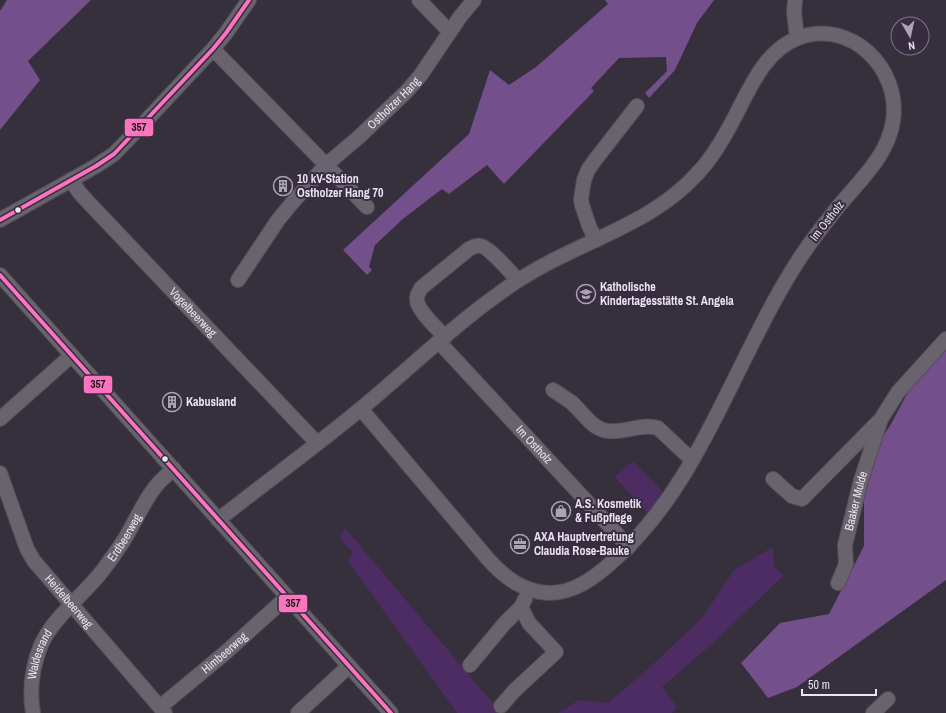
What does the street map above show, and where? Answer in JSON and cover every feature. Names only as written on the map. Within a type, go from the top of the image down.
[{"type":"street","points":[[0,220],[96,166],[114,154],[213,49],[250,0]]},
{"type":"street","points":[[419,0],[444,26],[450,30]]},
{"type":"street","name":"Ostholzer Hang","points":[[238,280],[278,220],[326,166],[366,131],[407,91],[437,53],[450,30],[474,0]]},
{"type":"street","points":[[795,0],[794,12],[797,38]]},
{"type":"street","name":"Im Ostholz","points":[[218,520],[361,409],[487,302],[518,280],[556,259],[634,222],[674,196],[693,178],[715,152],[767,62],[785,44],[797,38],[820,34],[835,34],[850,39],[866,50],[885,74],[893,98],[893,113],[890,135],[886,144],[873,165],[836,209],[807,247],[790,274],[692,460],[660,511],[629,547],[606,567],[579,586],[553,593],[530,590],[502,575],[361,409]]},
{"type":"street","points":[[213,49],[367,208]]},
{"type":"street","points":[[596,240],[589,226],[582,205],[581,199],[584,180],[588,170],[595,160],[637,106]]},
{"type":"street","name":"Vogelbeerweg","points":[[71,180],[78,192],[317,443]]},
{"type":"street","name":"Im Ostholz","points":[[518,280],[487,248],[474,246],[421,288],[417,296],[417,302],[421,311],[442,339],[629,547]]},
{"type":"street","points":[[0,275],[391,713]]},
{"type":"street","name":"Baaker Mulde","points":[[773,478],[792,496],[802,499],[881,419],[898,392],[946,339]]},
{"type":"street","points":[[0,419],[72,355]]},
{"type":"street","points":[[553,390],[571,403],[594,426],[609,431],[643,426],[658,428],[692,460]]},
{"type":"street","name":"Baaker Mulde","points":[[838,584],[846,564],[845,545],[861,480],[881,419]]},
{"type":"street","name":"Erdbeerweg","points":[[72,604],[96,579],[104,568],[126,536],[150,493],[161,480],[174,469]]},
{"type":"street","name":"Heidelbeerweg","points":[[0,473],[30,555],[34,561],[162,710]]},
{"type":"street","points":[[470,665],[504,624],[521,607],[530,590]]},
{"type":"street","name":"Himbeerweg","points":[[162,710],[287,597]]},
{"type":"street","name":"Waldesrand","points":[[33,713],[31,678],[36,657],[46,636],[72,604]]},
{"type":"street","points":[[501,706],[514,691],[556,652],[529,623],[521,607]]},
{"type":"street","points":[[298,713],[349,666]]},
{"type":"street","points":[[873,713],[888,699]]},
{"type":"shaded area","points":[[7,0],[91,0],[28,61],[40,80],[0,130],[0,11]]},
{"type":"shaded area","points":[[605,0],[714,0],[697,23],[675,70],[649,98],[645,93],[667,71],[666,57],[619,58],[591,88],[594,91],[504,184],[487,165],[449,194],[442,189],[404,218],[375,245],[369,267],[372,270],[367,275],[343,250],[469,134],[490,70],[509,85],[536,67],[608,4]]},
{"type":"shaded area","points":[[946,346],[946,580],[797,687],[768,698],[741,663],[780,623],[829,614],[864,546],[864,490],[873,452],[891,424],[916,377]]},
{"type":"shaded area","points":[[633,461],[664,493],[648,514],[615,477]]},
{"type":"shaded area","points":[[345,528],[501,713],[457,713],[348,561],[353,553],[340,538]]},
{"type":"shaded area","points":[[773,547],[774,567],[784,575],[713,643],[662,687],[677,707],[672,713],[558,713],[579,700],[608,703],[649,668],[702,618],[734,570]]},
{"type":"transit line","name":"357","points":[[0,220],[96,166],[114,154],[213,49],[249,0]]},
{"type":"transit line","name":"357","points":[[0,275],[391,713]]},
{"type":"place","name":"10 kV-Station Ostholzer Hang 70","points":[[283,186]]},
{"type":"place","name":"Katholische Kindertagesstätte St. Angela","points":[[586,294]]},
{"type":"place","name":"Kabusland","points":[[172,402]]},
{"type":"place","name":"A.S. Kosmetik & Fußpflege","points":[[561,511]]},
{"type":"place","name":"AXA Hauptvertretung Claudia Rose-Bauke","points":[[520,544]]}]
